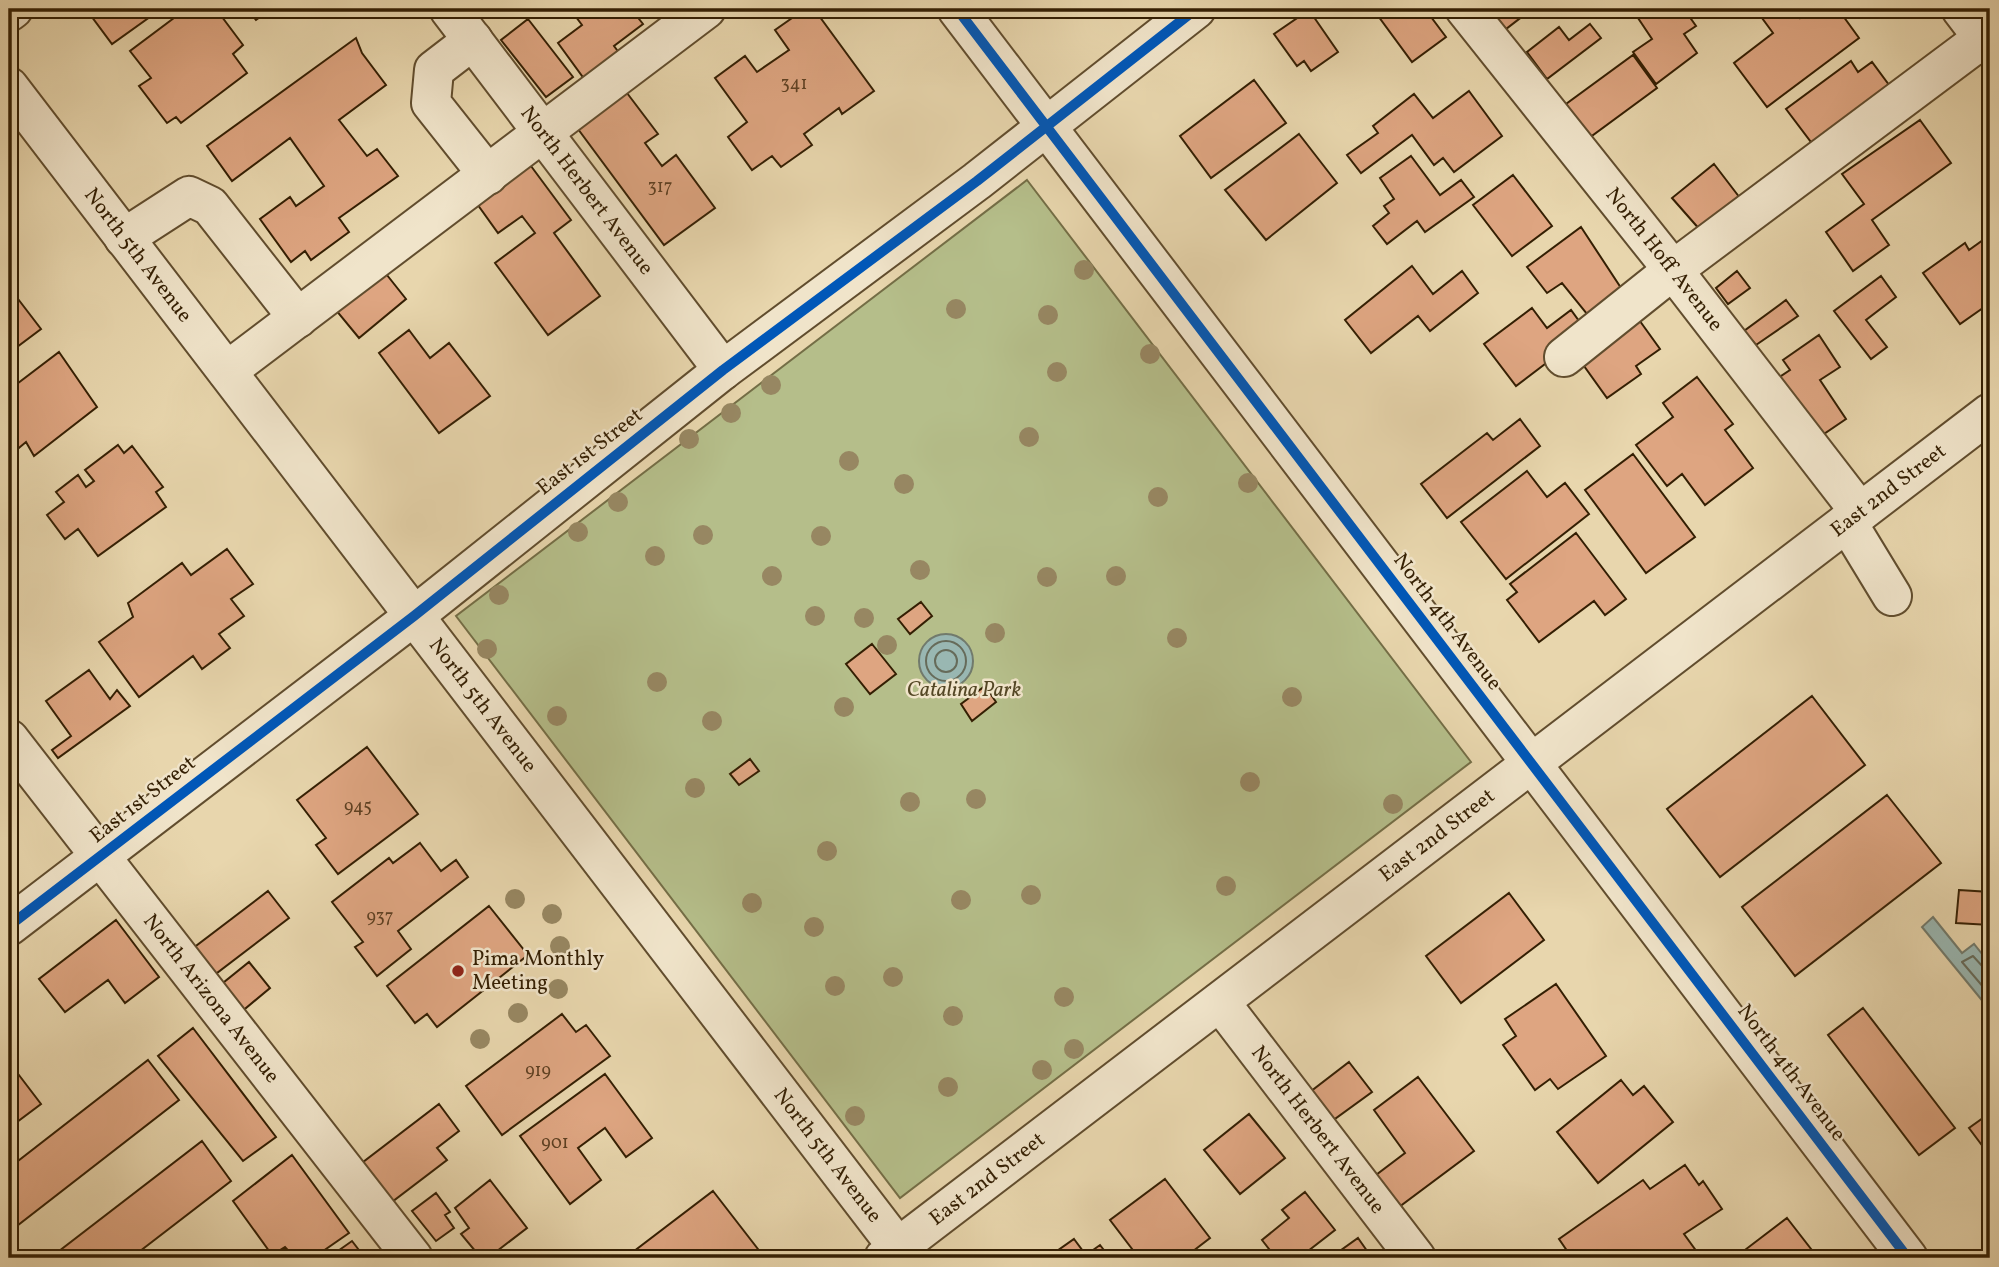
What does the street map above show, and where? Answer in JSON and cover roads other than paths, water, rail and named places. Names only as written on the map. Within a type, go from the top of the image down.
[{"type":"street","name":"North Herbert Avenue","points":[[449,9],[723,370]]},
{"type":"street","points":[[227,372],[706,9]]},
{"type":"street","name":"North 4th Avenue","points":[[957,9],[1908,1258]]},
{"type":"street","name":"East 1st Street","points":[[9,926],[414,616],[723,370],[1196,9]]},
{"type":"street","name":"North Hoff Avenue","points":[[1465,9],[1673,270],[1854,517],[1892,596]]},
{"type":"street","points":[[1564,357],[1673,270],[1988,40],[1961,9]]},
{"type":"street","points":[[473,40],[434,70],[431,103],[488,175]]},
{"type":"street","name":"North 5th Avenue","points":[[9,87],[414,616],[896,1255]]},
{"type":"street","points":[[124,237],[189,196],[210,206],[298,318]]},
{"type":"street","name":"East 2nd Street","points":[[896,1255],[1530,762],[1990,413]]},
{"type":"street","name":"North Arizona Avenue","points":[[9,739],[413,1258]]},
{"type":"street","name":"North Herbert Avenue","points":[[1220,1002],[1416,1258]]},
{"type":"water","points":[[946,634],[965,642],[973,661],[965,680],[946,688],[927,680],[919,661],[927,642]]},
{"type":"water","points":[[1933,917],[1962,953],[1974,944],[1990,964],[1990,1000],[1985,1004],[1922,927]]},
{"type":"place","name":"Pima Monthly Meeting","points":[[458,971]]},
{"type":"park label","name":"Catalina Park","points":[[964,690]]}]
